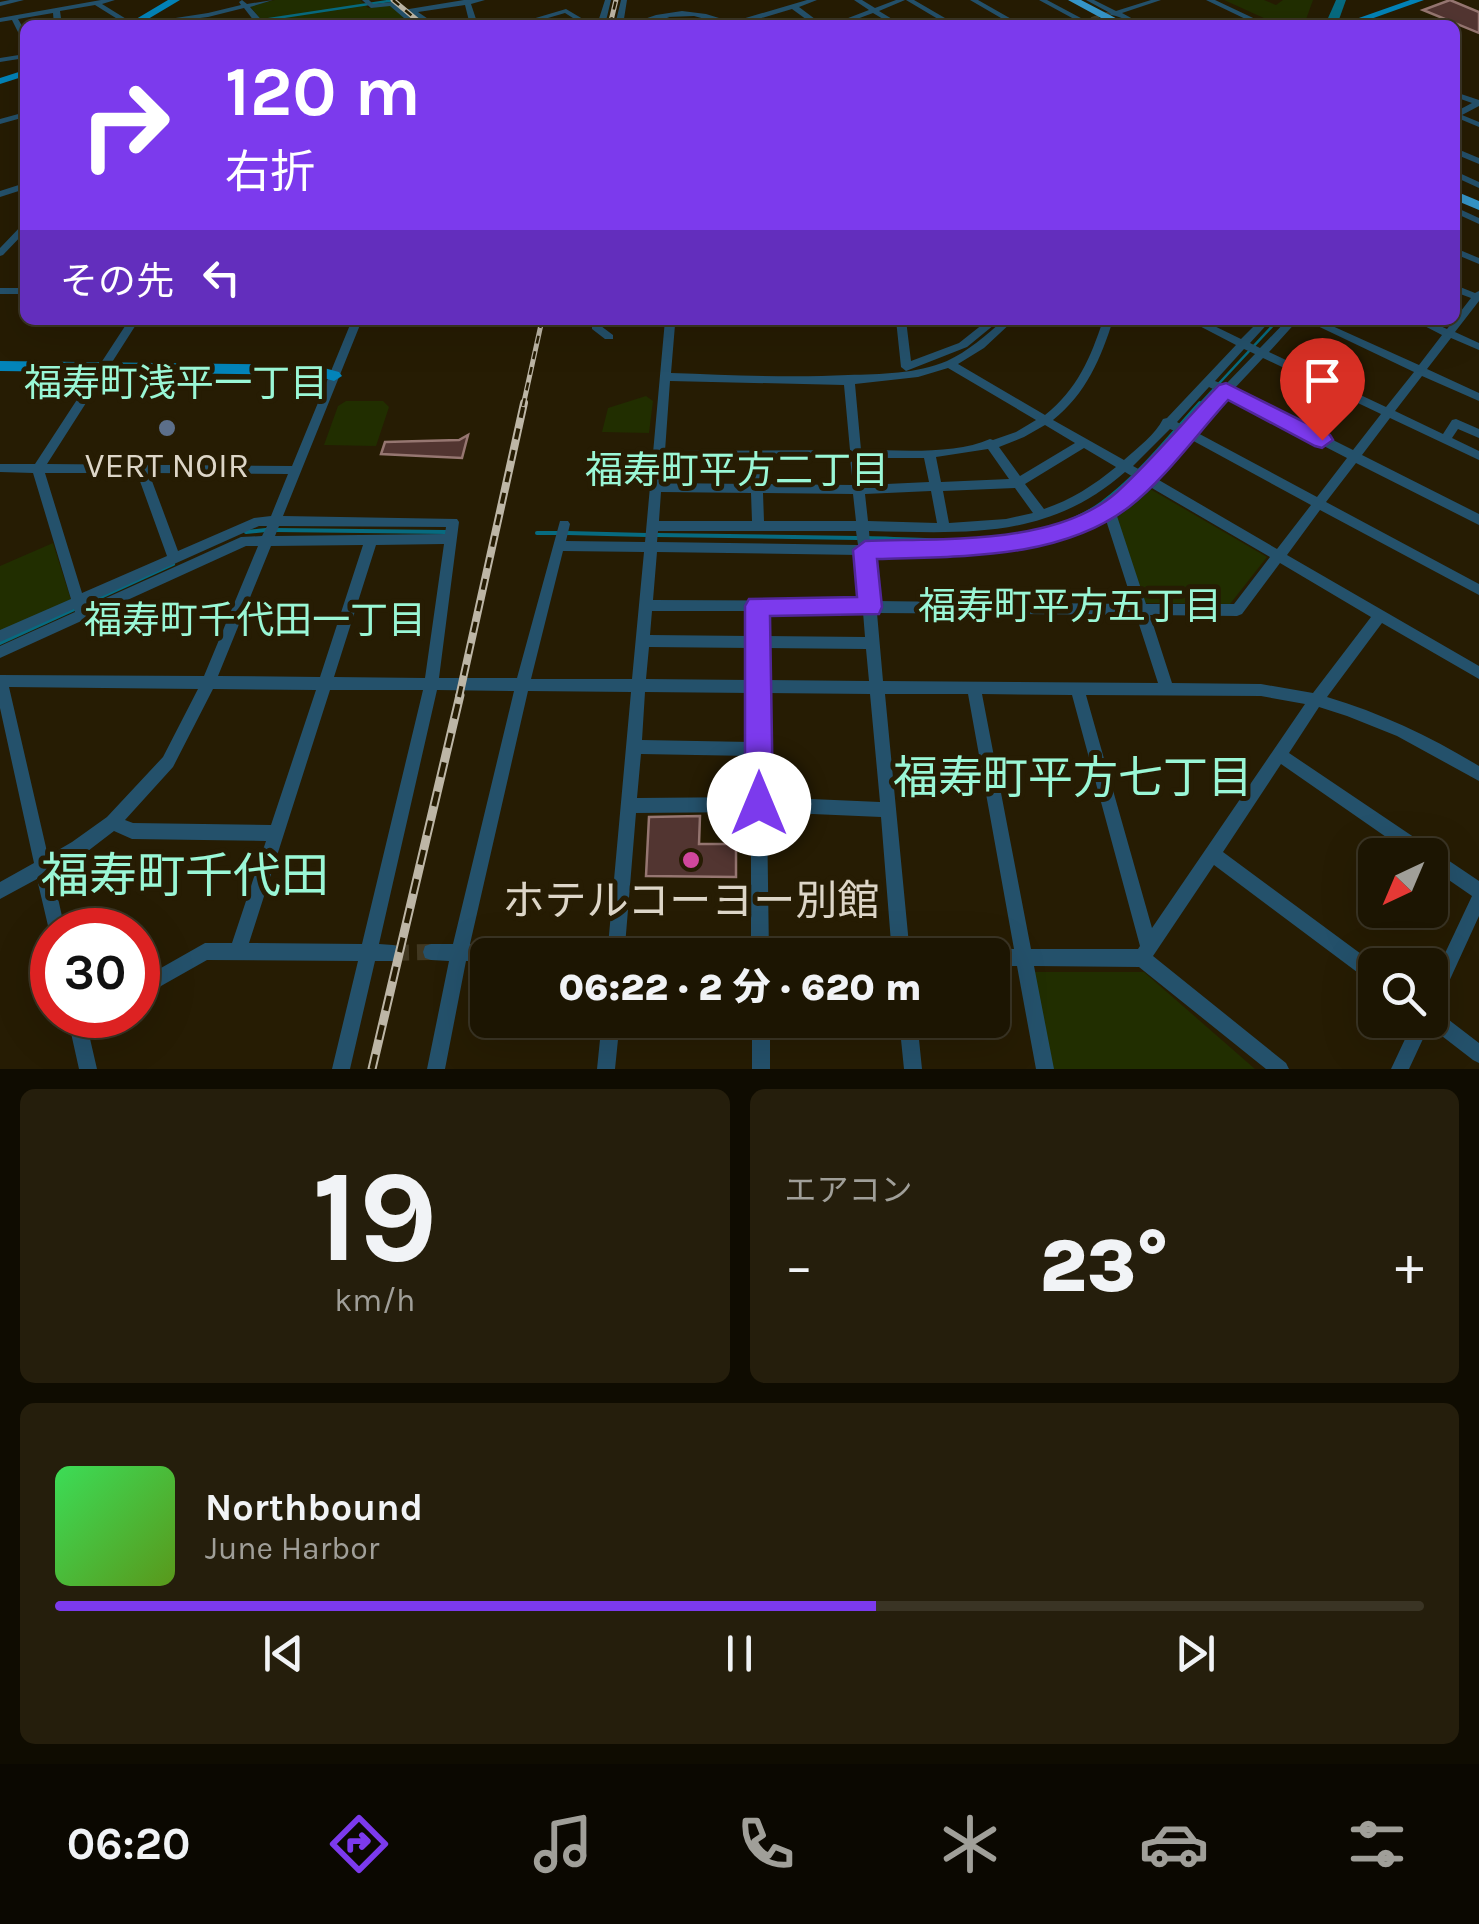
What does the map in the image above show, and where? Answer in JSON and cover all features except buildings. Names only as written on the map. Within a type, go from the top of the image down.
[{"type":"highway","points":[[1061,0],[1116,19]]},
{"type":"highway","points":[[1073,0],[1116,19]]},
{"type":"main road","points":[[141,20],[176,0]]},
{"type":"main road","points":[[150,20],[184,0]]},
{"type":"main road","points":[[1359,20],[1419,0]]},
{"type":"main road","points":[[0,366],[307,381],[334,376]]},
{"type":"main road","points":[[0,378],[100,373]]},
{"type":"street","points":[[0,4],[21,0]]},
{"type":"street","points":[[32,0],[44,12]]},
{"type":"street","points":[[0,20],[112,0]]},
{"type":"street","points":[[208,20],[243,3],[270,0]]},
{"type":"street","points":[[364,0],[371,6],[392,4],[410,20]]},
{"type":"street","points":[[400,0],[426,20]]},
{"type":"street","points":[[400,12],[482,0]]},
{"type":"street","points":[[566,11],[569,0]]},
{"type":"street","points":[[705,0],[706,12]]},
{"type":"street","points":[[748,20],[814,0]]},
{"type":"street","points":[[857,0],[889,20]]},
{"type":"street","points":[[846,20],[905,0],[943,20]]},
{"type":"street","points":[[973,0],[1009,20]]},
{"type":"street","points":[[1042,0],[1081,20]]},
{"type":"street","points":[[1090,0],[1116,19],[1158,0]]},
{"type":"street","points":[[1209,0],[1253,20]]},
{"type":"street","points":[[95,2],[124,20]]},
{"type":"street","points":[[793,6],[812,20]]},
{"type":"street","points":[[56,10],[57,20]]},
{"type":"street","points":[[534,20],[566,11],[581,20]]},
{"type":"street","points":[[645,20],[706,12],[722,20]]},
{"type":"street","points":[[657,16],[668,20]]},
{"type":"street","points":[[14,18],[20,28]]},
{"type":"street","points":[[1460,321],[1478,297]]},
{"type":"street","points":[[80,607],[38,468],[131,325]]},
{"type":"street","points":[[0,891],[113,822],[168,762],[210,682],[355,325]]},
{"type":"street","points":[[597,325],[609,337]]},
{"type":"street","points":[[617,938],[670,325]]},
{"type":"street","points":[[902,325],[906,367],[963,345],[989,325]]},
{"type":"street","points":[[665,377],[849,380],[906,376],[948,364],[985,344],[1003,325]]},
{"type":"street","points":[[659,455],[929,453],[990,444],[1044,421],[1071,398],[1092,370],[1106,325]]},
{"type":"street","points":[[1205,325],[1479,456]]},
{"type":"street","points":[[436,1069],[458,951],[520,688],[562,534],[864,538],[994,546],[1028,541],[1084,524],[1109,510],[1141,478],[1177,426],[1253,346],[1264,325]]},
{"type":"street","points":[[650,535],[758,526],[864,538],[1018,522],[1042,516],[1095,490],[1177,426],[1253,346],[1285,325]]},
{"type":"street","points":[[1321,325],[1479,397]]},
{"type":"street","points":[[1429,325],[1479,347]]},
{"type":"street","points":[[645,605],[1237,610],[1457,325]]},
{"type":"street","points":[[948,364],[1479,673]]},
{"type":"street","points":[[849,380],[900,938]]},
{"type":"street","points":[[1217,386],[1479,520]]},
{"type":"street","points":[[1445,440],[1456,423],[1479,434]]},
{"type":"street","points":[[1177,426],[1479,590]]},
{"type":"street","points":[[990,444],[1042,516]]},
{"type":"street","points":[[656,487],[858,490],[1017,483],[1082,444]]},
{"type":"street","points":[[929,453],[944,528]]},
{"type":"street","points":[[756,454],[758,526]]},
{"type":"street","points":[[0,468],[295,470]]},
{"type":"street","points":[[141,468],[174,558]]},
{"type":"street","points":[[1109,510],[1167,688]]},
{"type":"street","points":[[0,652],[174,558],[258,521],[270,531],[371,540],[450,534]]},
{"type":"street","points":[[0,636],[270,531],[452,522],[431,684],[341,1069]]},
{"type":"street","points":[[238,951],[371,540]]},
{"type":"street","points":[[757,606],[760,938]]},
{"type":"street","points":[[1145,952],[1316,701],[1379,616]]},
{"type":"street","points":[[642,641],[874,643]]},
{"type":"street","points":[[52,908],[6,736],[1,681],[520,688],[1261,690],[1316,701],[1391,726],[1479,774]]},
{"type":"street","points":[[974,688],[1044,1069]]},
{"type":"street","points":[[1077,688],[1145,952],[1280,1069]]},
{"type":"street","points":[[634,746],[758,749]]},
{"type":"street","points":[[1280,756],[1401,838]]},
{"type":"street","points":[[628,806],[759,804],[888,810]]},
{"type":"street","points":[[113,822],[132,832],[276,833]]},
{"type":"street","points":[[1214,855],[1358,962]]},
{"type":"street","points":[[1448,869],[1479,890]]},
{"type":"street","points":[[1448,965],[1479,898]]},
{"type":"street","points":[[160,978],[205,951],[393,953]]},
{"type":"street","points":[[431,952],[470,951]]},
{"type":"street","points":[[1010,957],[1145,952]]},
{"type":"street","points":[[1448,1030],[1479,1054]]},
{"type":"street","points":[[81,1038],[88,1069]]},
{"type":"street","points":[[606,1069],[609,1038]]},
{"type":"street","points":[[761,1038],[761,1069]]},
{"type":"street","points":[[910,1038],[913,1069]]},
{"type":"street","points":[[1400,1069],[1414,1038]]},
{"type":"green space","points":[[275,0],[360,0],[368,8],[390,5],[406,20],[261,20],[250,6]]},
{"type":"green space","points":[[1224,0],[1264,0],[1276,5],[1283,0],[1313,0],[1306,20],[1268,20]]},
{"type":"green space","points":[[646,396],[653,401],[649,433],[602,432],[608,408]]},
{"type":"green space","points":[[346,401],[383,401],[389,407],[376,446],[324,445],[338,406]]},
{"type":"green space","points":[[1145,486],[1267,557],[1230,604],[1145,603],[1113,512]]},
{"type":"green space","points":[[53,543],[71,600],[0,632],[0,566]]},
{"type":"green space","points":[[1033,972],[1144,972],[1255,1069],[1051,1069]]},
{"type":"waterway","points":[[263,20],[395,0]]},
{"type":"waterway","points":[[1333,20],[1341,0]]},
{"type":"waterway","points":[[1198,406],[1273,325]]},
{"type":"waterway","points":[[867,538],[989,539],[1049,529],[1102,503],[1129,481],[1200,403]]},
{"type":"waterway","points":[[246,532],[266,530]]},
{"type":"waterway","points":[[275,530],[446,532]]},
{"type":"waterway","points":[[537,533],[557,533]]},
{"type":"waterway","points":[[567,533],[647,535]]},
{"type":"waterway","points":[[657,535],[857,538]]},
{"type":"waterway","points":[[0,643],[173,564]]},
{"type":"tunnel","points":[[1095,20],[1113,14]]},
{"type":"tunnel","points":[[393,953],[431,952]]},
{"type":"railway","points":[[393,0],[417,20]]},
{"type":"railway","points":[[611,20],[616,0]]},
{"type":"railway","points":[[523,406],[541,325]]},
{"type":"railway","points":[[459,697],[524,403]]},
{"type":"railway","points":[[372,1069],[460,695]]},
{"type":"place","name":"VERT NOIR","points":[[167,428]]},
{"type":"place","name":"ホテルコーヨー別館","points":[[691,860]]},
{"type":"district","name":"福寿町浅平一丁目","points":[[176,383]]},
{"type":"district","name":"福寿町平方二丁目","points":[[737,470]]},
{"type":"district","name":"福寿町平方五丁目","points":[[1070,606]]},
{"type":"district","name":"福寿町千代田一丁目","points":[[255,620]]},
{"type":"district","name":"福寿町平方七丁目","points":[[1073,778]]},
{"type":"district","name":"福寿町千代田","points":[[185,876]]},
{"type":"route","points":[[759,804],[757,606],[870,607],[865,550],[994,546],[1028,541],[1084,524],[1123,500],[1226,390],[1322,440]]}]
